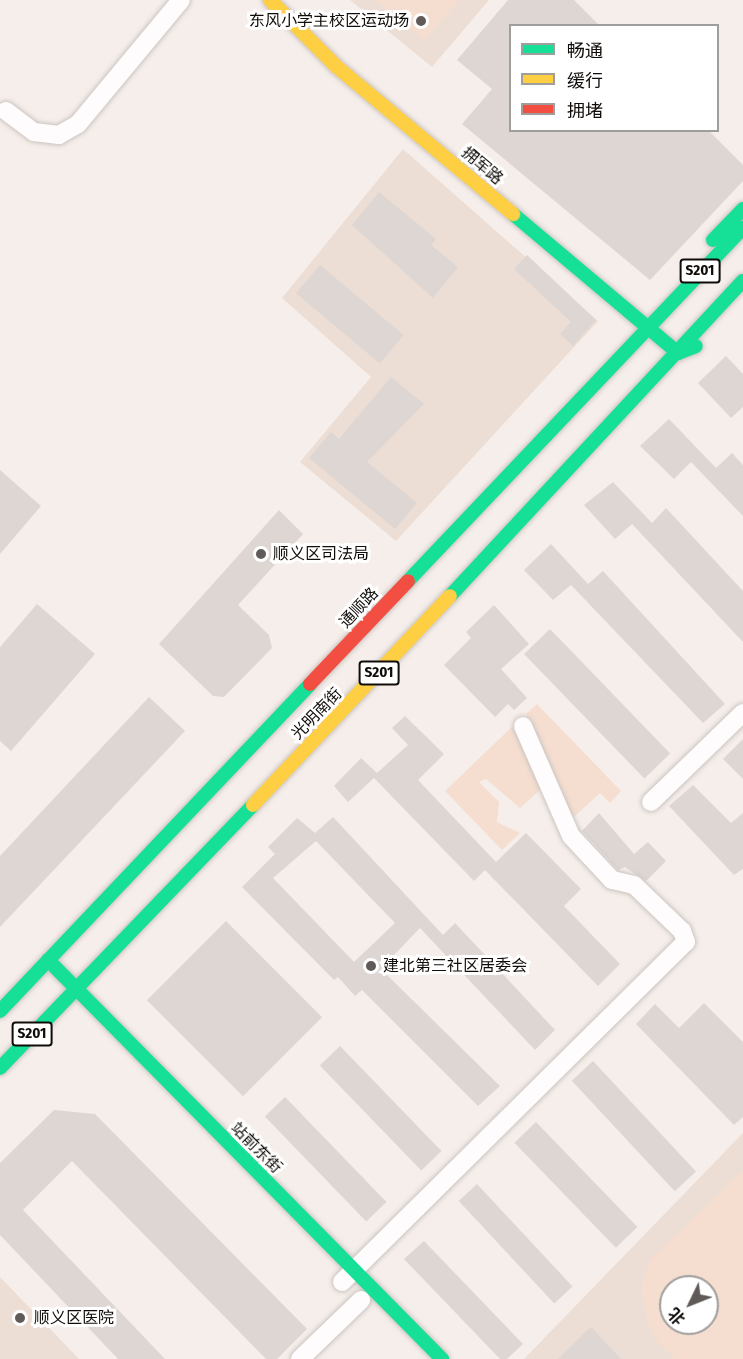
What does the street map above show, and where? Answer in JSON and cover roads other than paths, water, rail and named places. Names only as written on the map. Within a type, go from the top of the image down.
[{"type":"main road","name":"拥军路","points":[[270,0],[301,26],[336,66],[678,353]]},
{"type":"main road","points":[[301,26],[345,54],[547,222]]},
{"type":"main road","points":[[743,209],[653,310],[692,345],[743,295]]},
{"type":"main road","name":"通顺路","points":[[0,1011],[647,326],[653,310],[743,228]]},
{"type":"main road","name":"S201","points":[[678,353],[692,345],[743,281]]},
{"type":"main road","name":"光明南街","points":[[0,1068],[678,353]]},
{"type":"main road","name":"站前东街","points":[[48,960],[344,1275],[442,1359]]},
{"type":"main road","points":[[35,972],[79,1016]]},
{"type":"main road","name":"站前东街","points":[[344,1275],[365,1304]]},
{"type":"street","points":[[2,112],[34,132],[59,135],[78,124],[182,0]]},
{"type":"street","points":[[651,802],[743,713]]},
{"type":"street","points":[[344,1275],[686,942],[682,931],[634,885],[612,880],[571,836],[524,726]]},
{"type":"street","points":[[300,1359],[365,1304]]},
{"type":"place","name":"东风小学主校区运动场","points":[[421,21]]},
{"type":"place","name":"顺义区司法局","points":[[261,554]]},
{"type":"place","name":"建北第三社区居委会","points":[[371,966]]},
{"type":"place","name":"顺义区医院","points":[[20,1318]]}]
